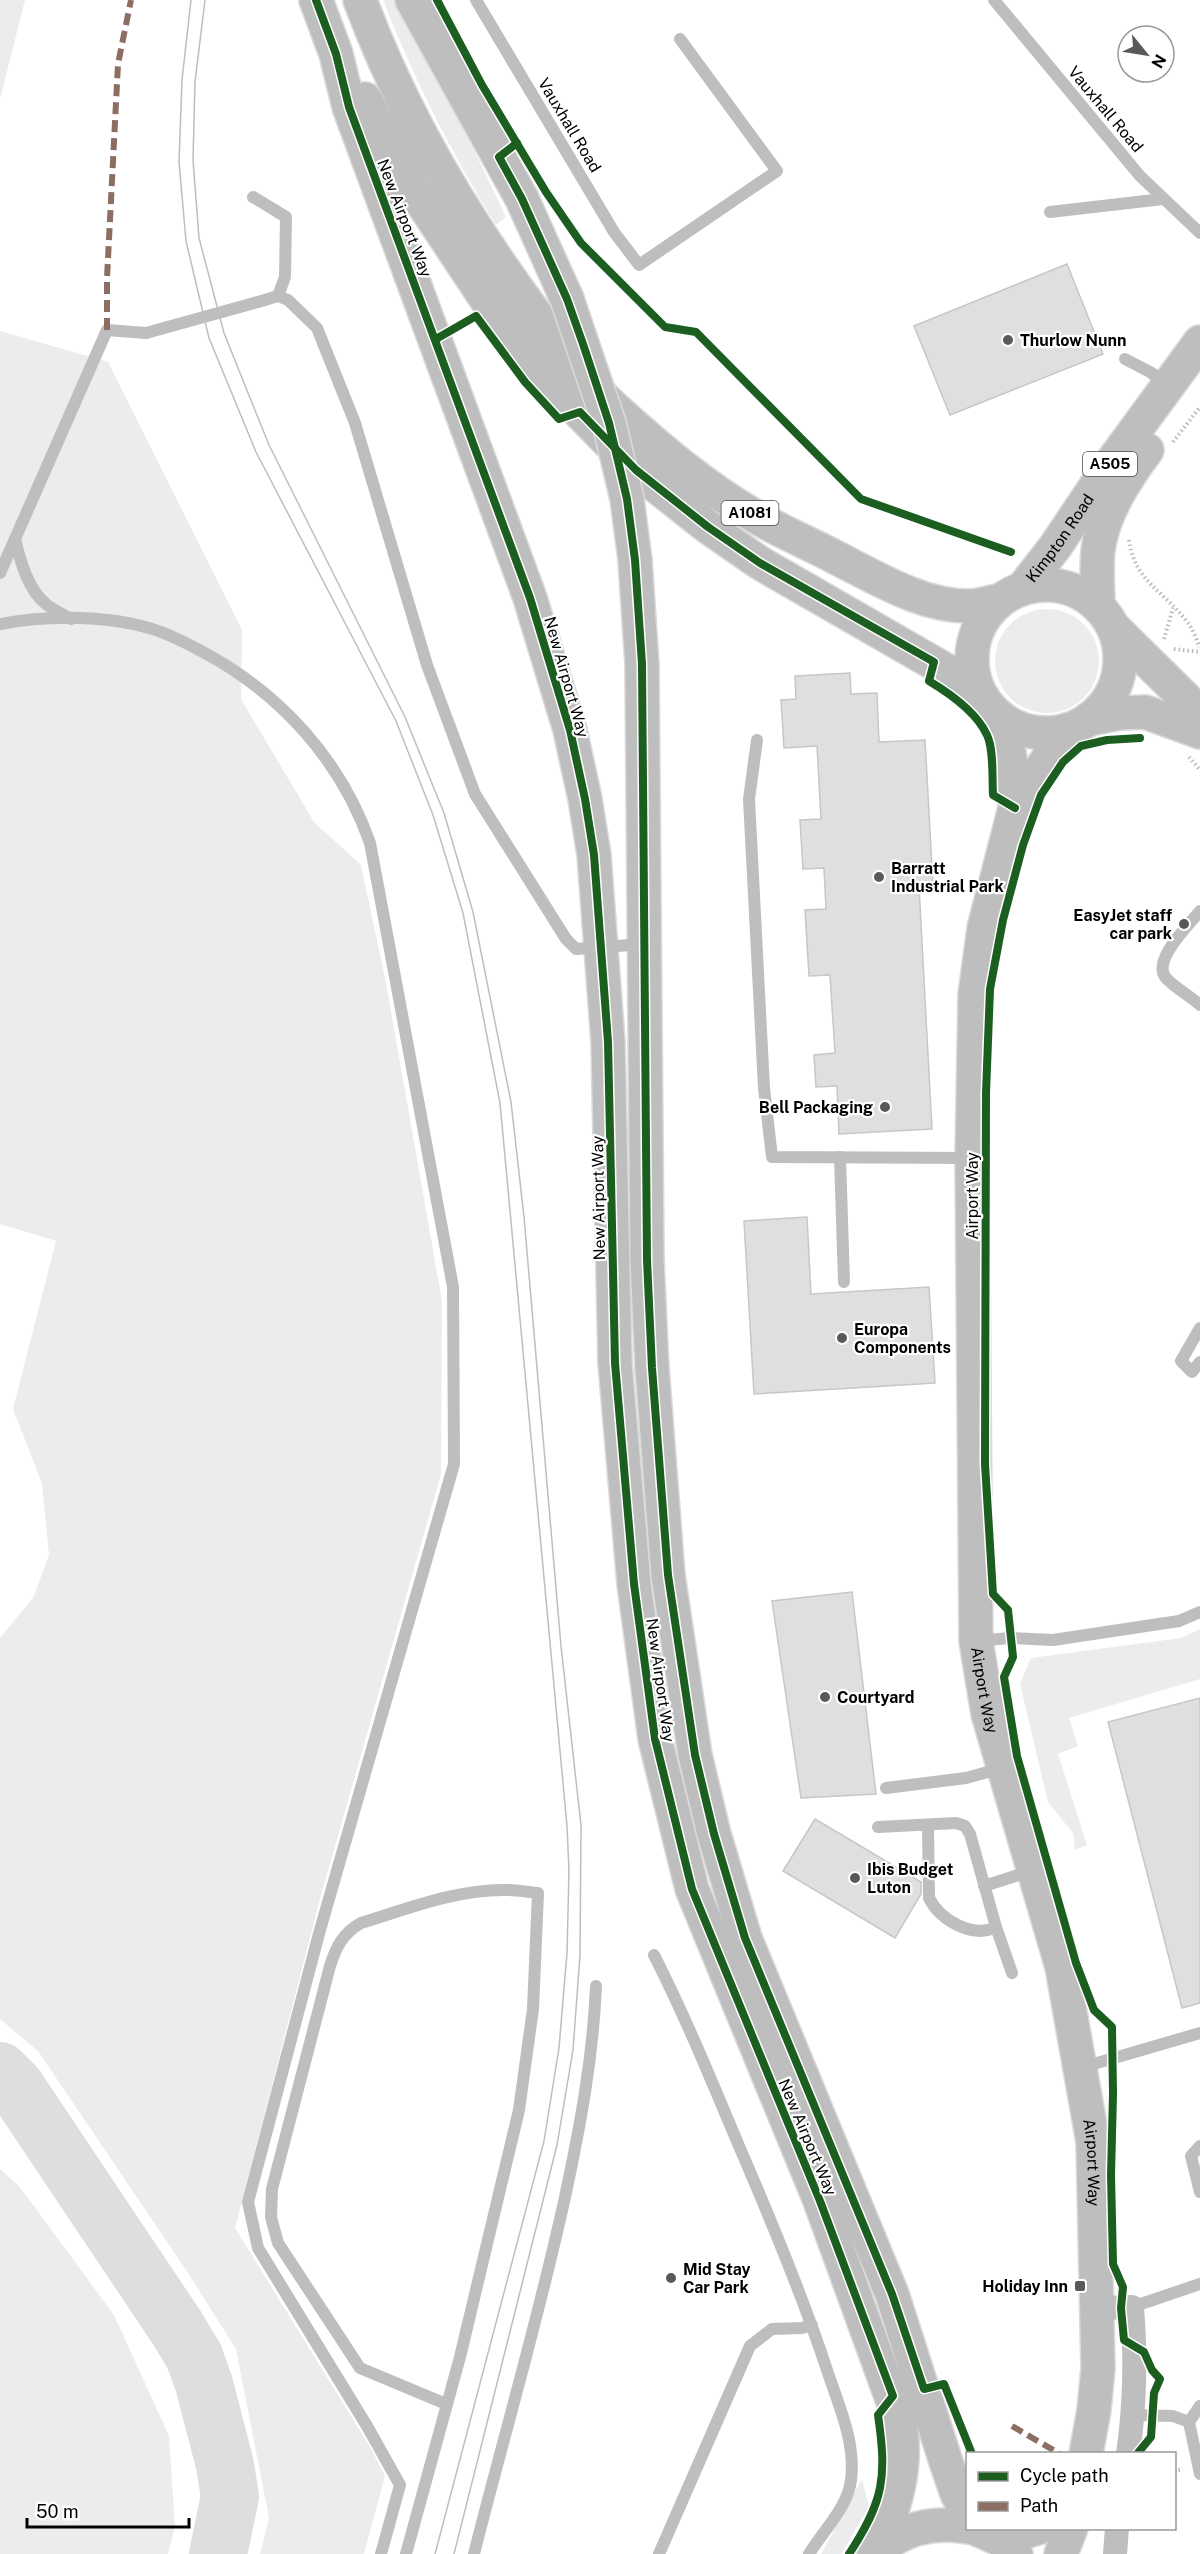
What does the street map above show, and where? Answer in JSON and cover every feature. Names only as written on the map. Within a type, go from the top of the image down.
[{"type":"main road","name":"New Airport Way","points":[[316,0],[336,54],[349,107],[530,597],[570,730],[594,855],[608,1042],[615,1363],[634,1584],[655,1739],[693,1890],[820,2200],[900,2421],[903,2464],[890,2519],[874,2553]]},
{"type":"main road","name":"A1081","points":[[360,0],[376,43],[408,113],[448,184],[497,262],[550,334],[609,403],[665,452],[757,518],[918,596],[951,605],[973,606],[1011,594]]},
{"type":"main road","name":"New Airport Way","points":[[412,0],[522,199],[567,299],[609,423],[627,500],[635,560],[642,664],[647,1260],[652,1368],[668,1575],[695,1755],[714,1834],[745,1938],[892,2294],[950,2473],[966,2502]]},
{"type":"main road","name":"New Airport Way","points":[[336,54],[365,99],[413,189],[502,324],[531,363],[636,470],[708,527],[760,563],[985,699]]},
{"type":"main road","name":"Kimpton Road","points":[[1011,594],[1083,492],[1200,342]]},
{"type":"main road","name":"Kimpton Road","points":[[1106,617],[1098,550],[1111,508],[1133,469],[1200,380]]},
{"type":"main road","points":[[1200,717],[1186,699],[1082,594],[1063,586],[1043,584],[1011,594],[983,618],[974,641],[972,665],[985,699],[1008,723],[1026,730],[1047,733],[1120,712],[1145,712],[1200,732]]},
{"type":"main road","points":[[1078,724],[1103,705],[1114,687],[1119,667],[1119,647],[1106,617]]},
{"type":"main road","name":"Airport Way","points":[[985,699],[1004,731],[1011,763],[1015,808],[984,928],[975,995],[972,1158],[976,1641],[988,1714],[1062,1967],[1093,2142],[1098,2368],[1094,2410],[1086,2452]]},
{"type":"main road","name":"Airport Way","points":[[1015,808],[1078,724]]},
{"type":"main road","points":[[874,2553],[906,2532],[926,2526],[947,2524],[966,2528]]},
{"type":"main road","points":[[983,2532],[1020,2530]]},
{"type":"main road","points":[[1061,2554],[1071,2530]]},
{"type":"street","points":[[1097,2308],[1132,2307],[1135,2347],[1133,2415],[1128,2452]]},
{"type":"street","points":[[1115,2554],[1117,2530]]},
{"type":"lane","name":"Vauxhall Road","points":[[476,0],[614,232],[639,265],[777,171],[680,39]]},
{"type":"lane","name":"Vauxhall Road","points":[[994,0],[1140,176],[1200,233]]},
{"type":"lane","points":[[254,197],[286,217],[285,277],[278,296]]},
{"type":"lane","points":[[1050,212],[1163,199]]},
{"type":"lane","points":[[0,573],[107,330],[146,333],[278,296],[288,300],[317,328],[355,423],[427,665],[475,794],[566,939],[576,949],[645,944]]},
{"type":"lane","points":[[1125,359],[1150,372],[1168,385]]},
{"type":"lane","points":[[15,538],[19,559],[31,584],[44,603],[72,619]]},
{"type":"lane","points":[[0,624],[72,619],[108,621],[152,628],[189,645],[237,672],[273,701],[312,739],[325,756],[357,810],[370,843],[453,1287],[454,1464],[320,1930],[248,2202],[258,2248],[368,2426],[400,2485],[381,2554]]},
{"type":"lane","points":[[757,740],[749,800],[764,1088],[772,1157],[972,1158]]},
{"type":"lane","points":[[1200,911],[1163,957],[1162,969],[1165,978],[1200,1005]]},
{"type":"lane","points":[[840,1157],[844,1282]]},
{"type":"lane","points":[[1200,1328],[1181,1361],[1192,1372],[1200,1362]]},
{"type":"lane","points":[[976,1641],[1010,1638],[1053,1640],[1179,1620],[1200,1612]]},
{"type":"lane","points":[[886,1788],[966,1778],[1003,1768]]},
{"type":"lane","points":[[878,1827],[956,1823],[965,1827],[970,1834],[996,1927],[1012,1973]]},
{"type":"lane","points":[[928,1826],[929,1898],[932,1904],[956,1924],[968,1929],[986,1932],[996,1927]]},
{"type":"lane","points":[[984,1886],[1033,1871]]},
{"type":"lane","points":[[406,2554],[472,2309],[519,2110],[533,2009],[538,1893],[506,1890],[457,1896],[361,1923],[350,1929],[336,1946],[272,2188],[271,2217],[278,2243],[360,2368],[446,2404]]},
{"type":"lane","points":[[654,1956],[684,2012],[765,2206],[812,2325],[845,2426],[851,2451],[851,2482],[842,2505],[809,2554]]},
{"type":"lane","points":[[474,2554],[547,2277],[579,2131],[594,2036],[596,1986]]},
{"type":"lane","points":[[1080,2068],[1200,2033]]},
{"type":"lane","points":[[1200,2146],[1191,2156],[1200,2192]]},
{"type":"lane","points":[[1132,2307],[1200,2284]]},
{"type":"lane","points":[[659,2554],[750,2346],[772,2329],[802,2328],[812,2325]]},
{"type":"lane","points":[[1200,2406],[1189,2421],[1200,2474]]},
{"type":"lane","points":[[1133,2415],[1173,2416],[1189,2421]]},
{"type":"path","points":[[1132,558],[1140,573],[1187,622],[1200,649],[1171,648]]},
{"type":"path","points":[[1161,647],[1173,608]]},
{"type":"shaded area","points":[[0,0],[25,0],[0,99]]},
{"type":"shaded area","points":[[383,0],[396,0],[465,131],[506,217],[496,225],[434,115]]},
{"type":"shaded area","points":[[0,331],[108,362],[242,630],[241,699],[314,822],[361,865],[386,983],[442,1301],[441,1474],[320,1899],[235,2228],[370,2447],[385,2476],[364,2554],[260,2554],[269,2518],[236,2349],[188,2273],[38,2051],[0,2019],[0,1638],[33,1598],[49,1555],[42,1483],[13,1409],[56,1241],[0,1224]]},
{"type":"shaded area","points":[[1047,609],[1067,613],[1084,624],[1095,641],[1099,661],[1095,681],[1084,698],[1067,709],[1047,713],[1027,709],[1010,698],[999,681],[995,661],[999,641],[1010,624],[1027,613]]},
{"type":"shaded area","points":[[1200,1629],[1200,1679],[1069,1718],[1078,1746],[1058,1754],[1087,1845],[1075,1850],[1073,1833],[1048,1802],[1020,1684],[1031,1658],[1181,1638]]},
{"type":"shaded area","points":[[0,2169],[19,2186],[114,2315],[169,2436],[175,2526],[168,2554],[0,2554]]},
{"type":"shaded area","points":[[862,2479],[869,2507],[841,2554],[821,2554]]},
{"type":"building","name":"Thurlow Nunn","points":[[1067,264],[1103,354],[950,415],[914,326]]},
{"type":"building","name":"Barratt Industrial Park","points":[[850,673],[851,694],[877,693],[879,742],[925,740],[933,885],[919,886],[932,1129],[839,1134],[837,1086],[816,1087],[814,1055],[835,1053],[830,975],[809,976],[805,910],[826,909],[824,868],[803,869],[800,820],[821,819],[817,746],[784,748],[781,700],[796,699],[795,676]]},
{"type":"building","name":"Europa Components","points":[[807,1217],[811,1294],[929,1287],[935,1383],[754,1394],[744,1221]]},
{"type":"building","name":"Courtyard","points":[[852,1592],[876,1794],[801,1798],[772,1601]]},
{"type":"building","points":[[1200,1698],[1200,2003],[1182,2008],[1108,1722]]},
{"type":"building","name":"Ibis Budget Luton","points":[[815,1819],[921,1882],[921,1894],[895,1938],[783,1871]]},
{"type":"taxiway","points":[[0,2071],[15,2086],[194,2356],[204,2384],[225,2465],[230,2497],[218,2554]]},
{"type":"tram line","points":[[191,0],[182,80],[179,162],[186,241],[209,338],[256,452],[396,721],[433,815],[463,913],[500,1103],[567,1826],[569,1871],[567,1953],[559,2048],[544,2141],[435,2554]]},
{"type":"tram line","points":[[205,0],[195,82],[193,160],[199,238],[224,333],[269,445],[405,717],[444,813],[473,912],[511,1102],[524,1217],[561,1646],[581,1825],[580,1955],[573,2050],[557,2145],[454,2554]]},
{"type":"marked path","points":[[107,330],[107,278],[118,64],[131,0]]},
{"type":"marked path","points":[[1012,2426],[1057,2452]]},
{"type":"cycle path","points":[[316,0],[336,54],[349,107],[530,598],[570,730],[585,799],[594,855],[608,1042],[615,1363],[634,1584],[655,1739],[692,1889],[820,2201],[893,2396],[878,2415],[882,2472],[876,2503],[870,2519],[849,2554]]},
{"type":"cycle path","points":[[437,0],[482,85],[546,192],[581,243],[665,327],[696,332],[861,499],[1011,552]]},
{"type":"cycle path","points":[[517,143],[499,157],[522,199],[567,299],[583,344],[609,423],[627,499],[635,560],[642,664],[647,1260],[652,1368],[668,1575],[695,1755],[714,1834],[745,1938],[892,2294],[924,2389],[944,2384],[971,2452]]},
{"type":"cycle path","points":[[436,339],[476,316],[525,382],[559,419],[580,412],[636,470],[708,527],[760,563],[934,662],[929,681],[962,704],[977,719],[987,735],[991,748],[993,795],[1015,808]]},
{"type":"cycle path","points":[[1139,2452],[1151,2437],[1154,2393],[1160,2379],[1152,2370],[1144,2352],[1124,2340],[1121,2308],[1123,2287],[1113,2264],[1112,2027],[1094,2010],[1076,1963],[1017,1756],[1004,1677],[1013,1657],[1008,1610],[993,1594],[985,1464],[986,1093],[990,989],[1003,920],[1023,845],[1041,795],[1063,762],[1081,746],[1107,740],[1140,738]]},
{"type":"place","name":"Thurlow Nunn","points":[[1008,340]]},
{"type":"place","name":"Barratt Industrial Park","points":[[879,877]]},
{"type":"place","name":"EasyJet staff car park","points":[[1184,924]]},
{"type":"place","name":"Bell Packaging","points":[[885,1107]]},
{"type":"place","name":"Europa Components","points":[[842,1338]]},
{"type":"place","name":"Courtyard","points":[[825,1697]]},
{"type":"place","name":"Ibis Budget Luton","points":[[855,1878]]},
{"type":"place","name":"Mid Stay Car Park","points":[[671,2278]]},
{"type":"place","name":"Holiday Inn","points":[[1080,2286]]}]
